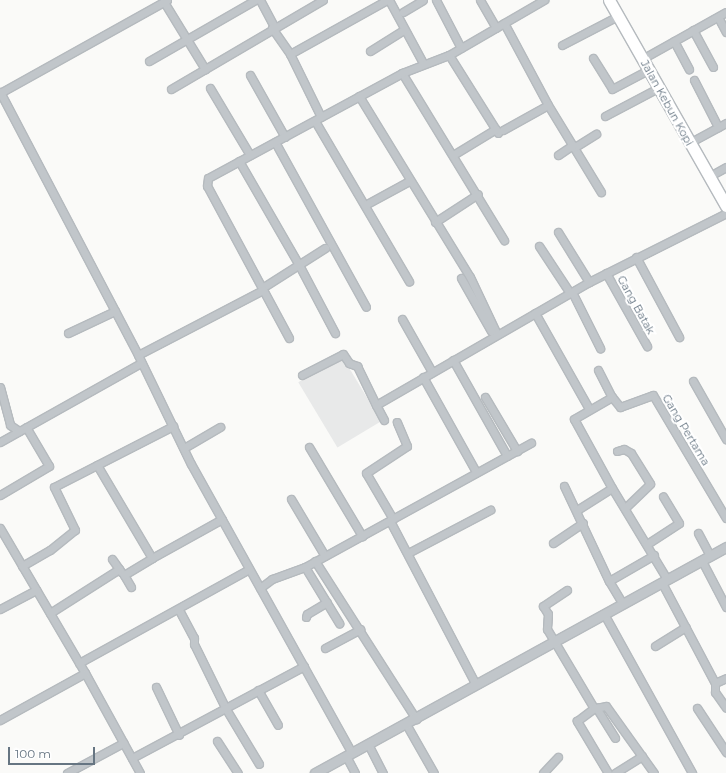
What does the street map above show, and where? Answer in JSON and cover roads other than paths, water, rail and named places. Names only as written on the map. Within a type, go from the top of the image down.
[{"type":"main road","name":"Jalan Kebun Kopi","points":[[609,0],[708,177],[726,206]]},
{"type":"street","points":[[149,61],[255,0]]},
{"type":"street","points":[[260,0],[273,27],[290,54],[318,119],[409,281]]},
{"type":"street","points":[[171,89],[273,27],[323,0]]},
{"type":"street","points":[[290,54],[388,0],[423,63]]},
{"type":"street","points":[[403,12],[423,0]]},
{"type":"street","points":[[436,0],[461,48]]},
{"type":"street","points":[[480,0],[496,28]]},
{"type":"street","points":[[289,338],[207,186],[208,178],[212,174],[285,137],[402,73],[423,63],[450,55],[544,0]]},
{"type":"street","points":[[205,69],[166,1],[0,92],[138,354],[184,448],[249,570],[304,666],[349,754],[355,773]]},
{"type":"street","points":[[642,59],[726,12]]},
{"type":"street","points":[[562,45],[618,16]]},
{"type":"street","points":[[718,17],[726,32]]},
{"type":"street","points":[[504,23],[548,105],[601,192]]},
{"type":"street","points":[[370,50],[404,30]]},
{"type":"street","points":[[693,30],[714,67]]},
{"type":"street","points":[[674,41],[689,68]]},
{"type":"street","points":[[450,55],[499,130]]},
{"type":"street","points":[[593,58],[612,89],[648,70]]},
{"type":"street","points":[[402,73],[478,194],[504,240]]},
{"type":"street","points":[[250,75],[285,137]]},
{"type":"street","points":[[694,80],[718,127]]},
{"type":"street","points":[[210,88],[250,155]]},
{"type":"street","points":[[605,116],[658,88]]},
{"type":"street","points":[[359,96],[409,181],[470,277],[496,335]]},
{"type":"street","points":[[453,155],[548,105]]},
{"type":"street","points":[[689,143],[726,123]]},
{"type":"street","points":[[558,155],[596,134]]},
{"type":"street","points":[[275,142],[366,307]]},
{"type":"street","points":[[239,161],[300,265],[335,333]]},
{"type":"street","points":[[708,177],[726,166]]},
{"type":"street","points":[[365,205],[409,181]]},
{"type":"street","points":[[435,222],[478,194]]},
{"type":"street","points":[[376,405],[589,282],[726,213]]},
{"type":"street","points":[[558,232],[589,282]]},
{"type":"street","points":[[540,246],[571,292],[600,348]]},
{"type":"street","points":[[138,354],[263,289],[325,248]]},
{"type":"street","points":[[636,258],[679,337]]},
{"type":"street","name":"Gang Batak","points":[[606,273],[647,346]]},
{"type":"street","points":[[461,278],[496,335]]},
{"type":"street","points":[[68,333],[115,311]]},
{"type":"street","points":[[535,313],[589,410]]},
{"type":"street","points":[[402,319],[432,372]]},
{"type":"street","points":[[302,375],[343,354],[349,363],[357,366],[384,420]]},
{"type":"street","points":[[453,360],[507,456]]},
{"type":"street","points":[[0,442],[141,362]]},
{"type":"street","points":[[598,370],[612,397],[574,419],[612,488],[654,555],[685,627],[715,683],[716,692],[726,708]]},
{"type":"street","points":[[423,377],[476,472]]},
{"type":"street","points":[[694,381],[726,439]]},
{"type":"street","points":[[0,387],[10,425],[19,431]]},
{"type":"street","name":"Gang Pertama","points":[[612,397],[620,407],[648,395],[653,395],[726,518]]},
{"type":"street","points":[[486,397],[516,451]]},
{"type":"street","points":[[397,422],[408,446],[366,473],[476,685]]},
{"type":"street","points":[[22,566],[50,550],[74,533],[74,528],[54,487],[173,426]]},
{"type":"street","points":[[0,495],[49,466],[26,427]]},
{"type":"street","points":[[184,448],[220,428]]},
{"type":"street","points":[[260,588],[272,579],[305,567],[531,443]]},
{"type":"street","points":[[309,447],[362,536]]},
{"type":"street","points":[[617,451],[624,449],[631,453],[650,484],[625,508]]},
{"type":"street","points":[[97,465],[152,558]]},
{"type":"street","points":[[564,486],[583,523],[589,540],[609,581],[623,604]]},
{"type":"street","points":[[576,510],[612,488]]},
{"type":"street","points":[[647,544],[679,524],[663,496]]},
{"type":"street","points":[[291,499],[325,556]]},
{"type":"street","points":[[408,553],[490,510]]},
{"type":"street","points":[[124,575],[222,519]]},
{"type":"street","points":[[553,543],[583,523]]},
{"type":"street","points":[[0,528],[85,672],[140,773]]},
{"type":"street","points":[[698,533],[706,558],[726,607]]},
{"type":"street","points":[[315,773],[416,719],[726,547]]},
{"type":"street","points":[[609,581],[654,555]]},
{"type":"street","points":[[112,559],[131,587]]},
{"type":"street","points":[[315,561],[360,629],[416,719]]},
{"type":"street","points":[[305,567],[339,622]]},
{"type":"street","points":[[50,613],[119,569]]},
{"type":"street","points":[[79,663],[179,610],[249,570]]},
{"type":"street","points":[[0,609],[36,590]]},
{"type":"street","points":[[567,590],[543,606],[548,614],[547,629],[595,709],[615,738]]},
{"type":"street","points":[[306,617],[307,614],[327,602]]},
{"type":"street","points":[[179,610],[194,638],[194,644],[226,709],[259,764]]},
{"type":"street","points":[[604,614],[692,773]]},
{"type":"street","points":[[654,646],[685,627]]},
{"type":"street","points":[[325,648],[360,629]]},
{"type":"street","points":[[132,758],[179,735],[258,690],[304,666]]},
{"type":"street","points":[[0,720],[85,672]]},
{"type":"street","points":[[715,683],[726,678]]},
{"type":"street","points":[[156,687],[179,735]]},
{"type":"street","points":[[258,690],[278,725]]},
{"type":"street","points":[[608,773],[577,722],[595,709],[606,706],[609,708],[654,773]]},
{"type":"street","points":[[697,708],[726,752]]},
{"type":"street","points":[[406,724],[434,773]]},
{"type":"street","points":[[217,741],[238,773]]},
{"type":"street","points":[[67,773],[124,743]]},
{"type":"street","points":[[368,744],[383,773]]},
{"type":"street","points":[[615,773],[642,756]]},
{"type":"street","points":[[543,773],[558,757]]}]
